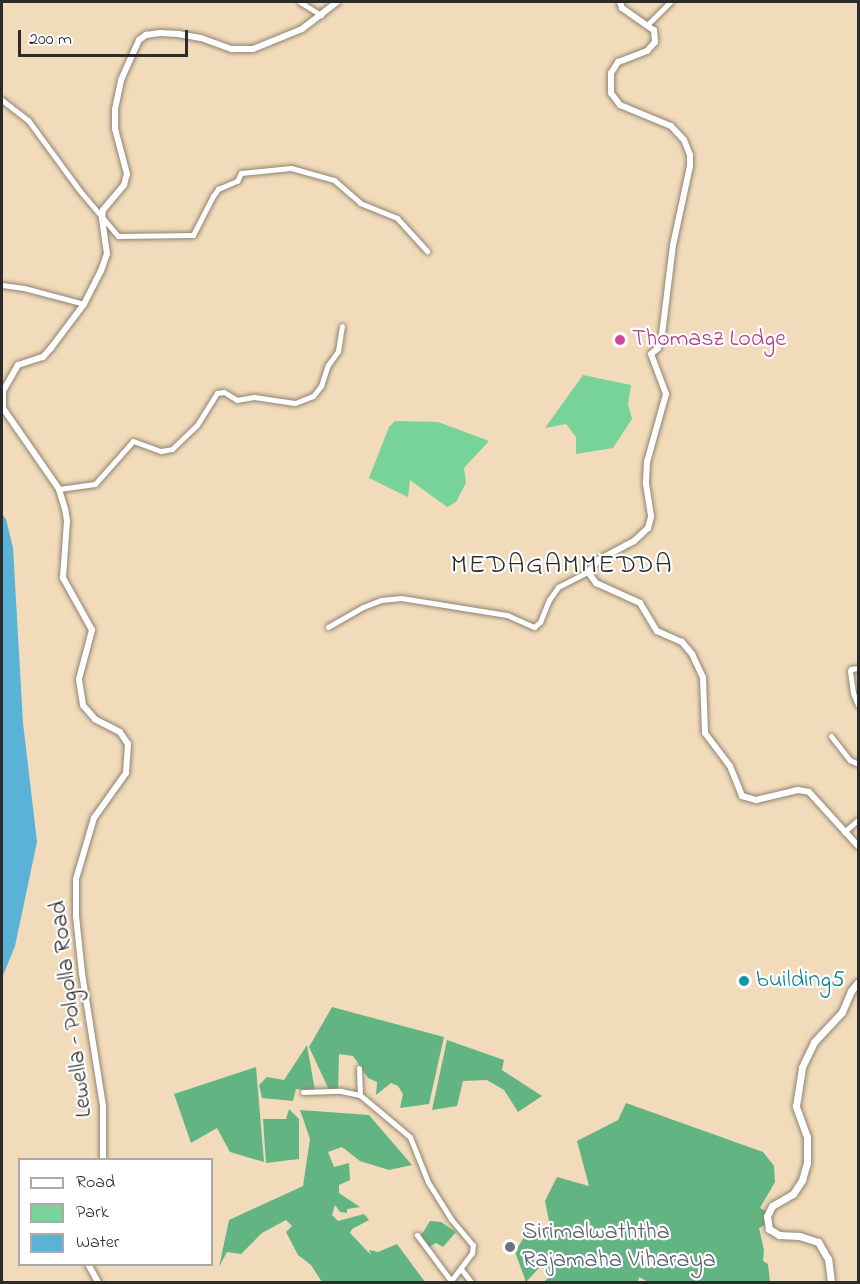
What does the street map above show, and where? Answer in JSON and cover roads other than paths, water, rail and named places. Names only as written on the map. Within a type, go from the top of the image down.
[{"type":"main road","points":[[831,1282],[828,1259],[818,1242],[799,1236],[779,1235],[769,1228],[767,1216],[772,1206],[792,1194],[802,1180],[807,1163],[807,1137],[796,1106],[802,1067],[814,1042],[842,1012],[851,991],[858,982]]},
{"type":"street","points":[[300,2],[321,15]]},
{"type":"street","points":[[102,216],[103,210],[124,184],[127,174],[116,129],[115,109],[122,80],[140,40],[146,35],[178,34],[209,40],[232,49],[253,49],[293,33],[338,2]]},
{"type":"street","points":[[328,627],[363,607],[381,600],[402,598],[507,615],[534,627],[540,622],[549,600],[558,587],[588,572],[598,560],[634,541],[648,528],[651,517],[646,484],[647,462],[666,394],[651,354],[657,348],[662,335],[673,245],[684,203],[690,155],[684,140],[670,126],[620,105],[611,93],[610,73],[618,62],[647,51],[655,42],[654,30],[622,8],[620,2]]},
{"type":"street","points":[[647,24],[670,2]]},
{"type":"street","points":[[2,100],[28,120],[80,191],[118,236],[193,235],[218,189],[237,181],[241,173],[291,168],[334,180],[360,203],[397,218],[427,251]]},
{"type":"street","name":"Lewella - Polgolla Road","points":[[102,216],[107,254],[84,304],[43,357],[18,365],[3,391],[3,408],[59,489],[67,521],[63,578],[92,630],[80,671],[80,695],[88,713],[120,732],[128,744],[126,773],[94,818],[76,879],[81,963],[103,1106],[103,1158]]},
{"type":"street","points":[[2,285],[24,288],[84,304]]},
{"type":"street","points":[[59,489],[95,484],[133,441],[161,451],[172,449],[197,425],[217,393],[224,392],[237,399],[254,397],[295,403],[313,396],[321,386],[328,365],[338,351],[342,326]]},
{"type":"street","points":[[588,572],[596,583],[640,603],[657,631],[682,642],[692,654],[701,668],[703,678],[705,733],[730,766],[742,796],[756,800],[804,790],[814,795],[858,846]]},
{"type":"street","points":[[858,668],[850,671],[853,693],[858,705]]},
{"type":"street","points":[[831,736],[850,760],[858,764]]},
{"type":"street","points":[[844,832],[858,820]]},
{"type":"street","points":[[359,1068],[360,1095]]},
{"type":"street","points":[[303,1092],[341,1091],[360,1095],[410,1137],[428,1182],[451,1219],[473,1245],[472,1253],[450,1282],[417,1235]]},
{"type":"street","points":[[89,1266],[98,1282]]},
{"type":"street","points":[[461,1269],[471,1282]]},
{"type":"water","points":[[2,514],[6,519],[13,548],[23,723],[37,842],[15,946],[2,978]]},
{"type":"place","name":"Thomasz Lodge","points":[[620,340]]},
{"type":"place","name":"building5","points":[[744,981]]},
{"type":"place","name":"Sirimalwaththa Rajamaha Viharaya","points":[[510,1247]]},
{"type":"district","name":"MEDAGAMMEDDA","points":[[562,566]]}]
